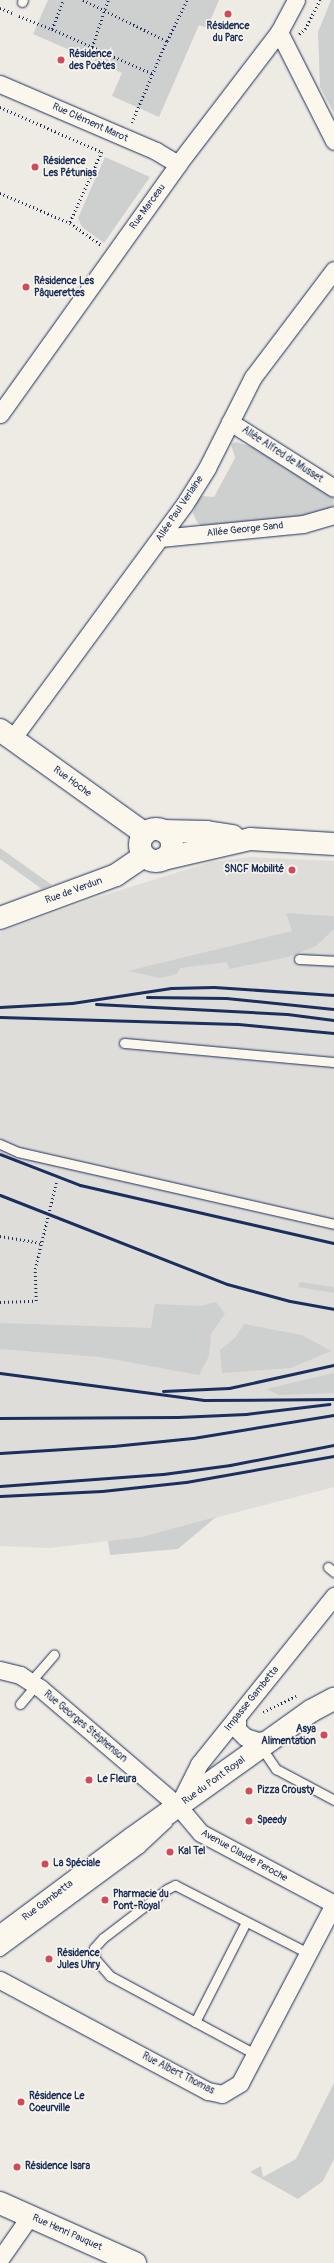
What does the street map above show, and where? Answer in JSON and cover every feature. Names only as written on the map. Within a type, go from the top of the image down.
[{"type":"main road","name":"Rue Hoche","points":[[6,735],[154,833]]},
{"type":"main road","name":"Rue de Verdun","points":[[154,833],[207,832],[250,839],[334,844]]},
{"type":"main road","points":[[154,833],[171,843],[169,853],[154,857],[140,845],[154,833]]},
{"type":"main road","name":"Rue de Verdun","points":[[0,918],[116,875],[154,857],[250,839]]},
{"type":"main road","name":"Rue du Pont Royal","points":[[96,1865],[171,1800],[267,1742],[311,1711],[334,1699]]},
{"type":"main road","name":"Rue Gambetta","points":[[0,1937],[96,1865]]},
{"type":"main road","name":"Rue Henri Pauquet","points":[[0,2203],[135,2263]]},
{"type":"street","name":"Rue Marceau","points":[[0,414],[178,164],[279,32],[296,0]]},
{"type":"street","points":[[279,32],[334,142]]},
{"type":"street","name":"Rue Clément Marot","points":[[0,84],[125,138],[178,164]]},
{"type":"street","name":"Allée Paul Verlaine","points":[[6,735],[160,538],[192,492],[253,378],[334,270]]},
{"type":"street","name":"Allée Alfred de Musset","points":[[230,422],[334,488]]},
{"type":"street","name":"Allée George Sand","points":[[160,538],[303,524],[332,518]]},
{"type":"street","name":"Impasse Gambetta","points":[[171,1800],[334,1596]]},
{"type":"street","name":"Rue Georges Stéphenson","points":[[0,1670],[20,1675],[34,1683],[171,1800]]},
{"type":"street","points":[[237,1718],[238,1729],[245,1737],[267,1742]]},
{"type":"street","name":"Avenue Claude Peroche","points":[[171,1800],[194,1827],[209,1838],[334,1904]]},
{"type":"street","name":"Rue Albert Thomas","points":[[0,1980],[216,2094],[222,2094],[235,2088],[255,2054],[334,1904]]},
{"type":"street","points":[[0,2259],[30,2216]]},
{"type":"lane","points":[[299,959],[334,961]]},
{"type":"lane","points":[[124,1043],[334,1062]]},
{"type":"lane","points":[[0,1144],[18,1152],[334,1224]]},
{"type":"lane","points":[[20,1704],[54,1655]]},
{"type":"lane","points":[[267,1742],[276,1769],[334,1800]]},
{"type":"lane","points":[[0,1951],[158,1834],[171,1800]]},
{"type":"lane","points":[[255,2054],[110,1976],[98,1965],[94,1948],[103,1938],[172,1886],[180,1887],[308,1953]]},
{"type":"lane","points":[[195,2022],[246,1922]]},
{"type":"path","points":[[52,29],[63,0]]},
{"type":"path","points":[[83,0],[168,41]]},
{"type":"path","points":[[92,47],[108,0]]},
{"type":"path","points":[[125,138],[187,0]]},
{"type":"path","points":[[297,36],[305,29],[320,0]]},
{"type":"path","points":[[0,8],[52,29],[153,74]]},
{"type":"path","points":[[0,107],[102,152],[70,223]]},
{"type":"path","points":[[0,193],[70,223],[114,254]]},
{"type":"path","points":[[0,1302],[36,1301],[36,1269],[56,1183]]},
{"type":"path","points":[[0,1236],[41,1243]]},
{"type":"path","points":[[237,1718],[270,1710],[300,1694]]},
{"type":"shaded area","points":[[48,0],[219,0],[207,28],[199,25],[159,117],[112,96],[122,73],[33,34]]},
{"type":"shaded area","points":[[331,0],[334,0],[334,113],[320,87],[318,32]]},
{"type":"shaded area","points":[[105,157],[150,177],[104,243],[82,227],[78,218]]},
{"type":"shaded area","points":[[236,442],[256,448],[333,497],[334,505],[323,513],[203,528],[197,522],[193,513],[197,501],[202,496],[214,497],[235,458],[231,444]]},
{"type":"shaded area","points":[[0,848],[52,885],[42,889],[0,859]]},
{"type":"shaded area","points":[[251,857],[334,861],[334,1487],[141,1537],[50,1548],[0,1546],[0,932],[98,897],[211,862]]},
{"type":"shaded area","points":[[286,913],[334,916],[334,929],[316,946],[288,957],[229,969],[227,962],[180,968],[177,974],[160,978],[128,971],[292,931]]},
{"type":"shaded area","points":[[300,1282],[334,1287],[334,1293],[298,1287]]},
{"type":"shaded area","points":[[216,1302],[225,1314],[211,1334],[209,1356],[199,1375],[100,1357],[0,1349],[0,1323],[151,1328],[155,1304],[200,1306]]},
{"type":"shaded area","points":[[244,1324],[302,1335],[331,1351],[291,1368],[222,1373],[220,1350],[235,1338]]},
{"type":"shaded area","points":[[334,1373],[334,1393],[279,1395],[266,1389]]},
{"type":"shaded area","points":[[216,1517],[178,1549],[110,1555],[108,1541],[141,1537]]},
{"type":"shaded area","points":[[334,2083],[334,2159],[323,2181],[298,2199],[250,2172],[261,2166],[263,2177],[296,2159]]},
{"type":"railway","points":[[0,1007],[72,1003],[171,988],[214,987],[334,995]]},
{"type":"railway","points":[[147,997],[226,998],[334,1009]]},
{"type":"railway","points":[[96,1004],[287,1014],[334,1020]]},
{"type":"railway","points":[[0,1017],[237,1024],[334,1033]]},
{"type":"railway","points":[[0,1154],[80,1185],[334,1243]]},
{"type":"railway","points":[[0,1195],[227,1284],[290,1301],[334,1309]]},
{"type":"railway","points":[[163,1391],[229,1388],[334,1365]]},
{"type":"railway","points":[[0,1373],[204,1400],[334,1399]]},
{"type":"railway","points":[[0,1418],[178,1417],[246,1414],[329,1404]]},
{"type":"railway","points":[[0,1453],[113,1446],[193,1438],[334,1415]]},
{"type":"railway","points":[[0,1486],[163,1474],[230,1465],[334,1445]]},
{"type":"railway","points":[[0,1496],[102,1491],[186,1482],[334,1456]]},
{"type":"place","name":"Résidence du Parc","points":[[228,14]]},
{"type":"place","name":"Résidence des Poètes","points":[[61,60]]},
{"type":"place","name":"Résidence Les Pétunias","points":[[35,167]]},
{"type":"place","name":"Résidence Les Pâquerettes","points":[[26,287]]},
{"type":"place","name":"SNCF Mobilité","points":[[292,870]]},
{"type":"place","name":"Asya Alimentation","points":[[324,1735]]},
{"type":"place","name":"Le Fleura","points":[[89,1780]]},
{"type":"place","name":"Pizza Crousty","points":[[249,1791]]},
{"type":"place","name":"Speedy","points":[[249,1821]]},
{"type":"place","name":"Kal Tel","points":[[170,1852]]},
{"type":"place","name":"La Spéciale","points":[[45,1864]]},
{"type":"place","name":"Pharmacie du Pont-Royal","points":[[105,1900]]},
{"type":"place","name":"Résidence Jules Uhry","points":[[49,1959]]},
{"type":"place","name":"Résidence Le Coeurville","points":[[21,2102]]},
{"type":"place","name":"Résidence Isara","points":[[17,2167]]}]
